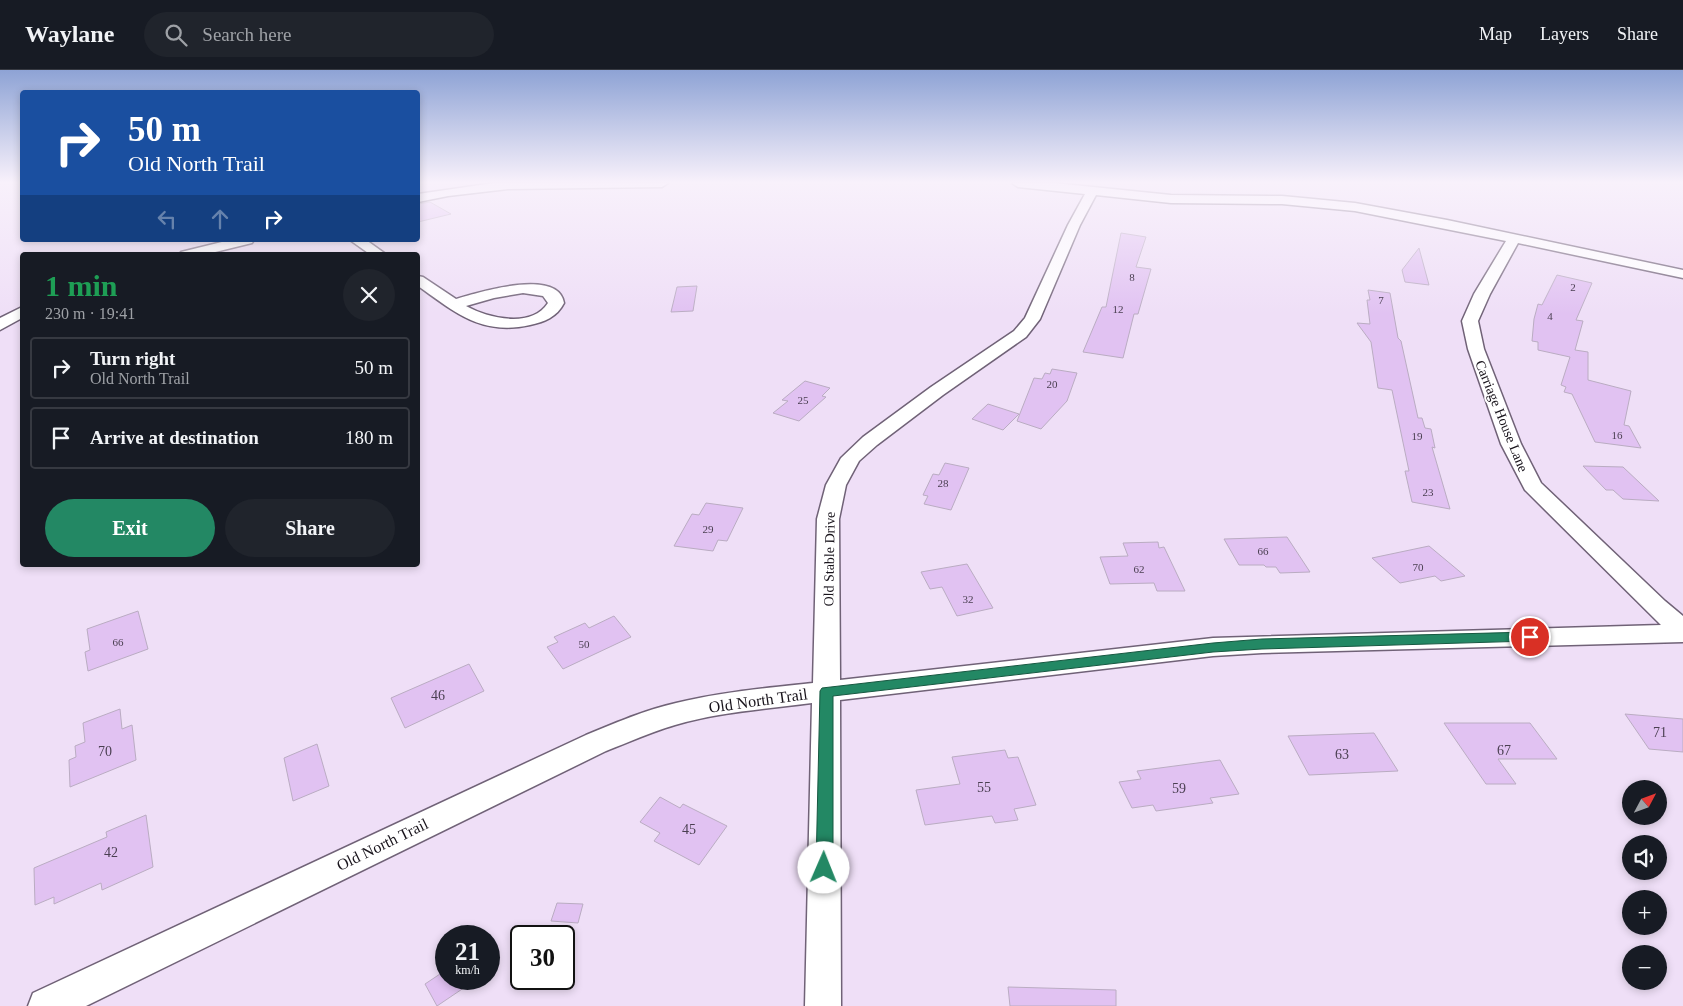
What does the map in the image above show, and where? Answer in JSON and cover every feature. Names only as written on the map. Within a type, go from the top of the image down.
[{"type":"street","name":"Old Stable Drive","points":[[823,1006],[828,519],[831,500],[843,470],[851,458],[870,441],[937,391],[1020,334],[1032,319],[1073,227]]},
{"type":"street","points":[[1458,227],[1683,274]]},
{"type":"street","name":"Carriage House Lane","points":[[1514,238],[1482,294],[1470,321],[1476,349],[1511,444],[1532,486],[1642,593],[1683,629]]},
{"type":"street","points":[[198,252],[239,242]]},
{"type":"street","points":[[360,242],[375,252]]},
{"type":"street","points":[[420,281],[479,321],[502,324],[521,323],[538,318],[551,311],[556,304],[556,300],[550,294],[539,290],[524,289],[499,292],[454,304]]},
{"type":"street","points":[[0,325],[20,313]]},
{"type":"street","name":"Old North Trail","points":[[46,1006],[540,768],[630,729],[675,714],[714,706],[826,691],[1252,644],[1683,633]]},
{"type":"building","points":[[1121,233],[1146,237],[1136,267],[1151,269],[1138,314],[1134,314],[1123,358],[1083,352],[1102,307],[1106,307]]},
{"type":"building","points":[[1419,248],[1429,285],[1405,282],[1402,270]]},
{"type":"building","points":[[1557,275],[1592,283],[1576,320],[1583,321],[1575,350],[1588,352],[1588,380],[1631,391],[1624,425],[1629,426],[1641,448],[1595,442],[1572,394],[1564,392],[1566,387],[1561,385],[1570,357],[1538,350],[1538,342],[1532,341],[1534,319],[1538,304],[1542,305]]},
{"type":"building","points":[[697,286],[693,311],[671,312],[677,287]]},
{"type":"building","points":[[1368,290],[1390,293],[1398,338],[1401,341],[1418,418],[1422,418],[1425,428],[1431,429],[1435,448],[1432,447],[1450,509],[1412,502],[1405,471],[1409,471],[1392,390],[1378,388],[1371,342],[1357,323],[1370,324],[1367,300],[1370,300]]},
{"type":"building","points":[[1052,369],[1077,373],[1067,401],[1041,429],[1017,421],[1034,378],[1042,379],[1045,373],[1050,374]]},
{"type":"building","points":[[805,381],[830,388],[822,396],[826,397],[799,421],[773,413],[788,401],[782,400]]},
{"type":"building","points":[[988,404],[1019,414],[1003,430],[972,419]]},
{"type":"building","points":[[945,463],[969,468],[951,510],[924,504],[928,496],[923,495],[933,474],[939,475]]},
{"type":"building","points":[[1583,466],[1623,467],[1659,501],[1623,499],[1613,490],[1606,490]]},
{"type":"building","points":[[706,503],[743,508],[727,541],[718,540],[713,551],[674,546],[692,514],[699,515]]},
{"type":"building","points":[[1287,537],[1310,572],[1280,573],[1276,567],[1239,565],[1224,539]]},
{"type":"building","points":[[1158,542],[1159,548],[1164,547],[1185,591],[1157,591],[1154,583],[1110,584],[1100,557],[1128,556],[1123,543]]},
{"type":"building","points":[[1429,546],[1465,576],[1441,581],[1435,576],[1400,583],[1372,558]]},
{"type":"building","points":[[967,564],[993,608],[957,616],[942,587],[930,589],[921,572]]},
{"type":"building","points":[[138,611],[148,649],[88,671],[85,652],[90,650],[87,629]]},
{"type":"building","points":[[614,616],[631,637],[563,669],[547,647],[558,642],[554,637],[585,623],[589,628]]},
{"type":"building","points":[[469,664],[484,691],[405,728],[391,698]]},
{"type":"building","points":[[120,709],[122,729],[132,725],[136,760],[70,787],[69,760],[76,757],[75,746],[85,742],[83,723]]},
{"type":"building","points":[[1625,714],[1683,719],[1683,752],[1649,749]]},
{"type":"building","points":[[1444,723],[1530,723],[1557,759],[1498,759],[1516,784],[1486,784]]},
{"type":"building","points":[[1374,733],[1398,771],[1309,775],[1288,736]]},
{"type":"building","points":[[317,744],[329,786],[293,801],[284,758]]},
{"type":"building","points":[[1005,750],[1008,758],[1018,757],[1036,805],[1014,809],[1018,820],[995,823],[992,816],[925,825],[916,790],[960,784],[952,757]]},
{"type":"building","points":[[1220,760],[1239,794],[1210,798],[1213,803],[1156,811],[1153,805],[1132,808],[1119,782],[1141,779],[1137,771]]},
{"type":"building","points":[[660,797],[680,808],[683,804],[727,826],[699,865],[654,841],[660,833],[640,822]]},
{"type":"building","points":[[146,815],[153,867],[102,890],[101,883],[54,904],[54,897],[35,905],[34,868],[107,837],[106,832]]},
{"type":"building","points":[[557,903],[583,904],[578,923],[551,921]]},
{"type":"building","points":[[435,977],[435,990],[461,990],[437,1006],[425,984]]},
{"type":"building","points":[[1008,987],[1116,990],[1116,1006],[1010,1006]]},
{"type":"route","points":[[824,868],[826,691],[1262,644],[1530,637]]}]
